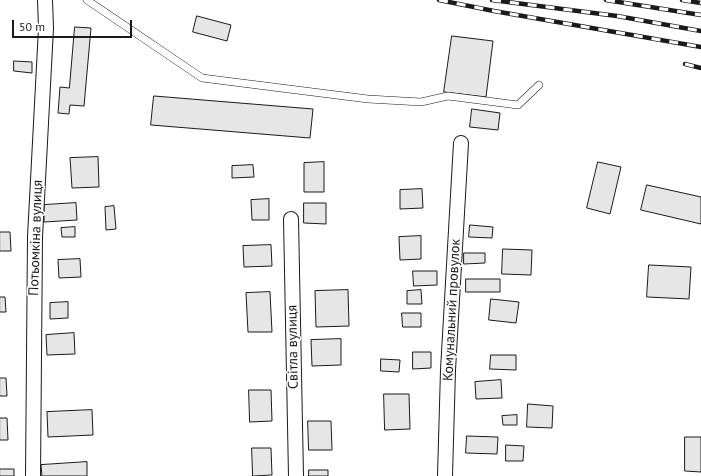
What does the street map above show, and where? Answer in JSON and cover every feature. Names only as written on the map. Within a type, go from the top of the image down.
[{"type":"street","name":"Потьомкіна вулиця","points":[[32,476],[35,237],[46,28],[45,0]]},
{"type":"street","name":"Комунальний провулок","points":[[445,476],[448,370],[461,143]]},
{"type":"street","name":"Світла вулиця","points":[[291,219],[296,476]]},
{"type":"lane","points":[[87,0],[202,78],[368,100],[421,102],[448,96],[518,105],[539,85]]},
{"type":"building","points":[[197,16],[231,25],[227,41],[193,32]]},
{"type":"building","points":[[75,27],[91,28],[84,106],[70,105],[69,114],[58,113],[60,87],[69,88]]},
{"type":"building","points":[[452,36],[493,41],[486,97],[444,92]]},
{"type":"building","points":[[14,61],[32,62],[32,73],[14,71]]},
{"type":"building","points":[[154,96],[313,109],[310,138],[151,125]]},
{"type":"building","points":[[472,109],[500,113],[498,130],[470,127]]},
{"type":"building","points":[[98,157],[99,187],[72,188],[70,158]]},
{"type":"building","points":[[324,162],[324,192],[304,192],[304,163]]},
{"type":"building","points":[[598,162],[621,167],[610,214],[587,208]]},
{"type":"building","points":[[253,165],[254,177],[232,178],[232,166]]},
{"type":"building","points":[[647,185],[701,197],[701,224],[641,210]]},
{"type":"building","points":[[422,189],[423,208],[400,209],[400,190]]},
{"type":"building","points":[[269,199],[269,220],[252,220],[251,200]]},
{"type":"building","points":[[76,203],[77,220],[44,222],[44,205]]},
{"type":"building","points":[[304,203],[326,203],[326,224],[304,223]]},
{"type":"building","points":[[114,206],[116,229],[106,230],[105,207]]},
{"type":"building","points":[[470,225],[493,227],[492,238],[469,237]]},
{"type":"building","points":[[75,227],[75,237],[62,237],[61,228]]},
{"type":"building","points":[[0,232],[10,232],[11,251],[0,251]]},
{"type":"building","points":[[421,236],[421,259],[400,260],[399,237]]},
{"type":"building","points":[[271,245],[272,266],[244,267],[243,246]]},
{"type":"building","points":[[503,249],[532,250],[531,275],[502,274]]},
{"type":"building","points":[[464,253],[485,253],[485,263],[464,264]]},
{"type":"building","points":[[80,259],[81,277],[59,278],[58,260]]},
{"type":"building","points":[[649,265],[691,267],[689,299],[647,297]]},
{"type":"building","points":[[413,271],[437,271],[437,285],[414,286]]},
{"type":"building","points":[[466,279],[500,279],[500,292],[466,292]]},
{"type":"building","points":[[348,290],[349,326],[316,327],[315,291]]},
{"type":"building","points":[[421,290],[422,304],[407,304],[407,291]]},
{"type":"building","points":[[270,292],[272,332],[248,332],[246,293]]},
{"type":"building","points":[[0,297],[5,297],[6,312],[0,312]]},
{"type":"building","points":[[491,299],[519,302],[516,323],[489,320]]},
{"type":"building","points":[[68,302],[68,318],[50,319],[50,303]]},
{"type":"building","points":[[402,313],[421,313],[421,327],[403,327]]},
{"type":"building","points":[[74,333],[75,354],[47,355],[46,335]]},
{"type":"building","points":[[341,339],[341,365],[312,366],[311,340]]},
{"type":"building","points":[[413,352],[431,352],[431,368],[413,369]]},
{"type":"building","points":[[491,355],[516,355],[516,370],[490,369]]},
{"type":"building","points":[[381,359],[400,360],[399,372],[381,371]]},
{"type":"building","points":[[0,378],[6,378],[7,396],[0,396]]},
{"type":"building","points":[[501,380],[502,398],[476,399],[475,382]]},
{"type":"building","points":[[249,390],[271,390],[272,421],[250,422]]},
{"type":"building","points":[[384,394],[409,394],[410,429],[385,430]]},
{"type":"building","points":[[528,404],[553,406],[552,428],[527,427]]},
{"type":"building","points":[[92,410],[93,435],[48,437],[47,412]]},
{"type":"building","points":[[517,415],[517,425],[503,425],[502,416]]},
{"type":"building","points":[[0,418],[7,418],[8,440],[0,440]]},
{"type":"building","points":[[308,421],[331,421],[332,450],[309,450]]},
{"type":"building","points":[[467,436],[498,437],[497,454],[466,453]]},
{"type":"building","points":[[685,437],[701,437],[701,472],[685,471]]},
{"type":"building","points":[[506,445],[524,446],[523,461],[506,461]]},
{"type":"building","points":[[252,448],[271,448],[272,475],[253,476]]},
{"type":"building","points":[[87,462],[87,476],[42,476],[41,465]]},
{"type":"building","points":[[0,469],[14,469],[14,476],[0,476]]},
{"type":"building","points":[[309,470],[328,470],[328,476],[309,476]]},
{"type":"railway","points":[[439,0],[701,47]]},
{"type":"railway","points":[[492,0],[617,16],[701,31]]},
{"type":"railway","points":[[606,0],[701,15]]},
{"type":"railway","points":[[682,0],[701,3]]},
{"type":"railway","points":[[685,64],[701,68]]}]
